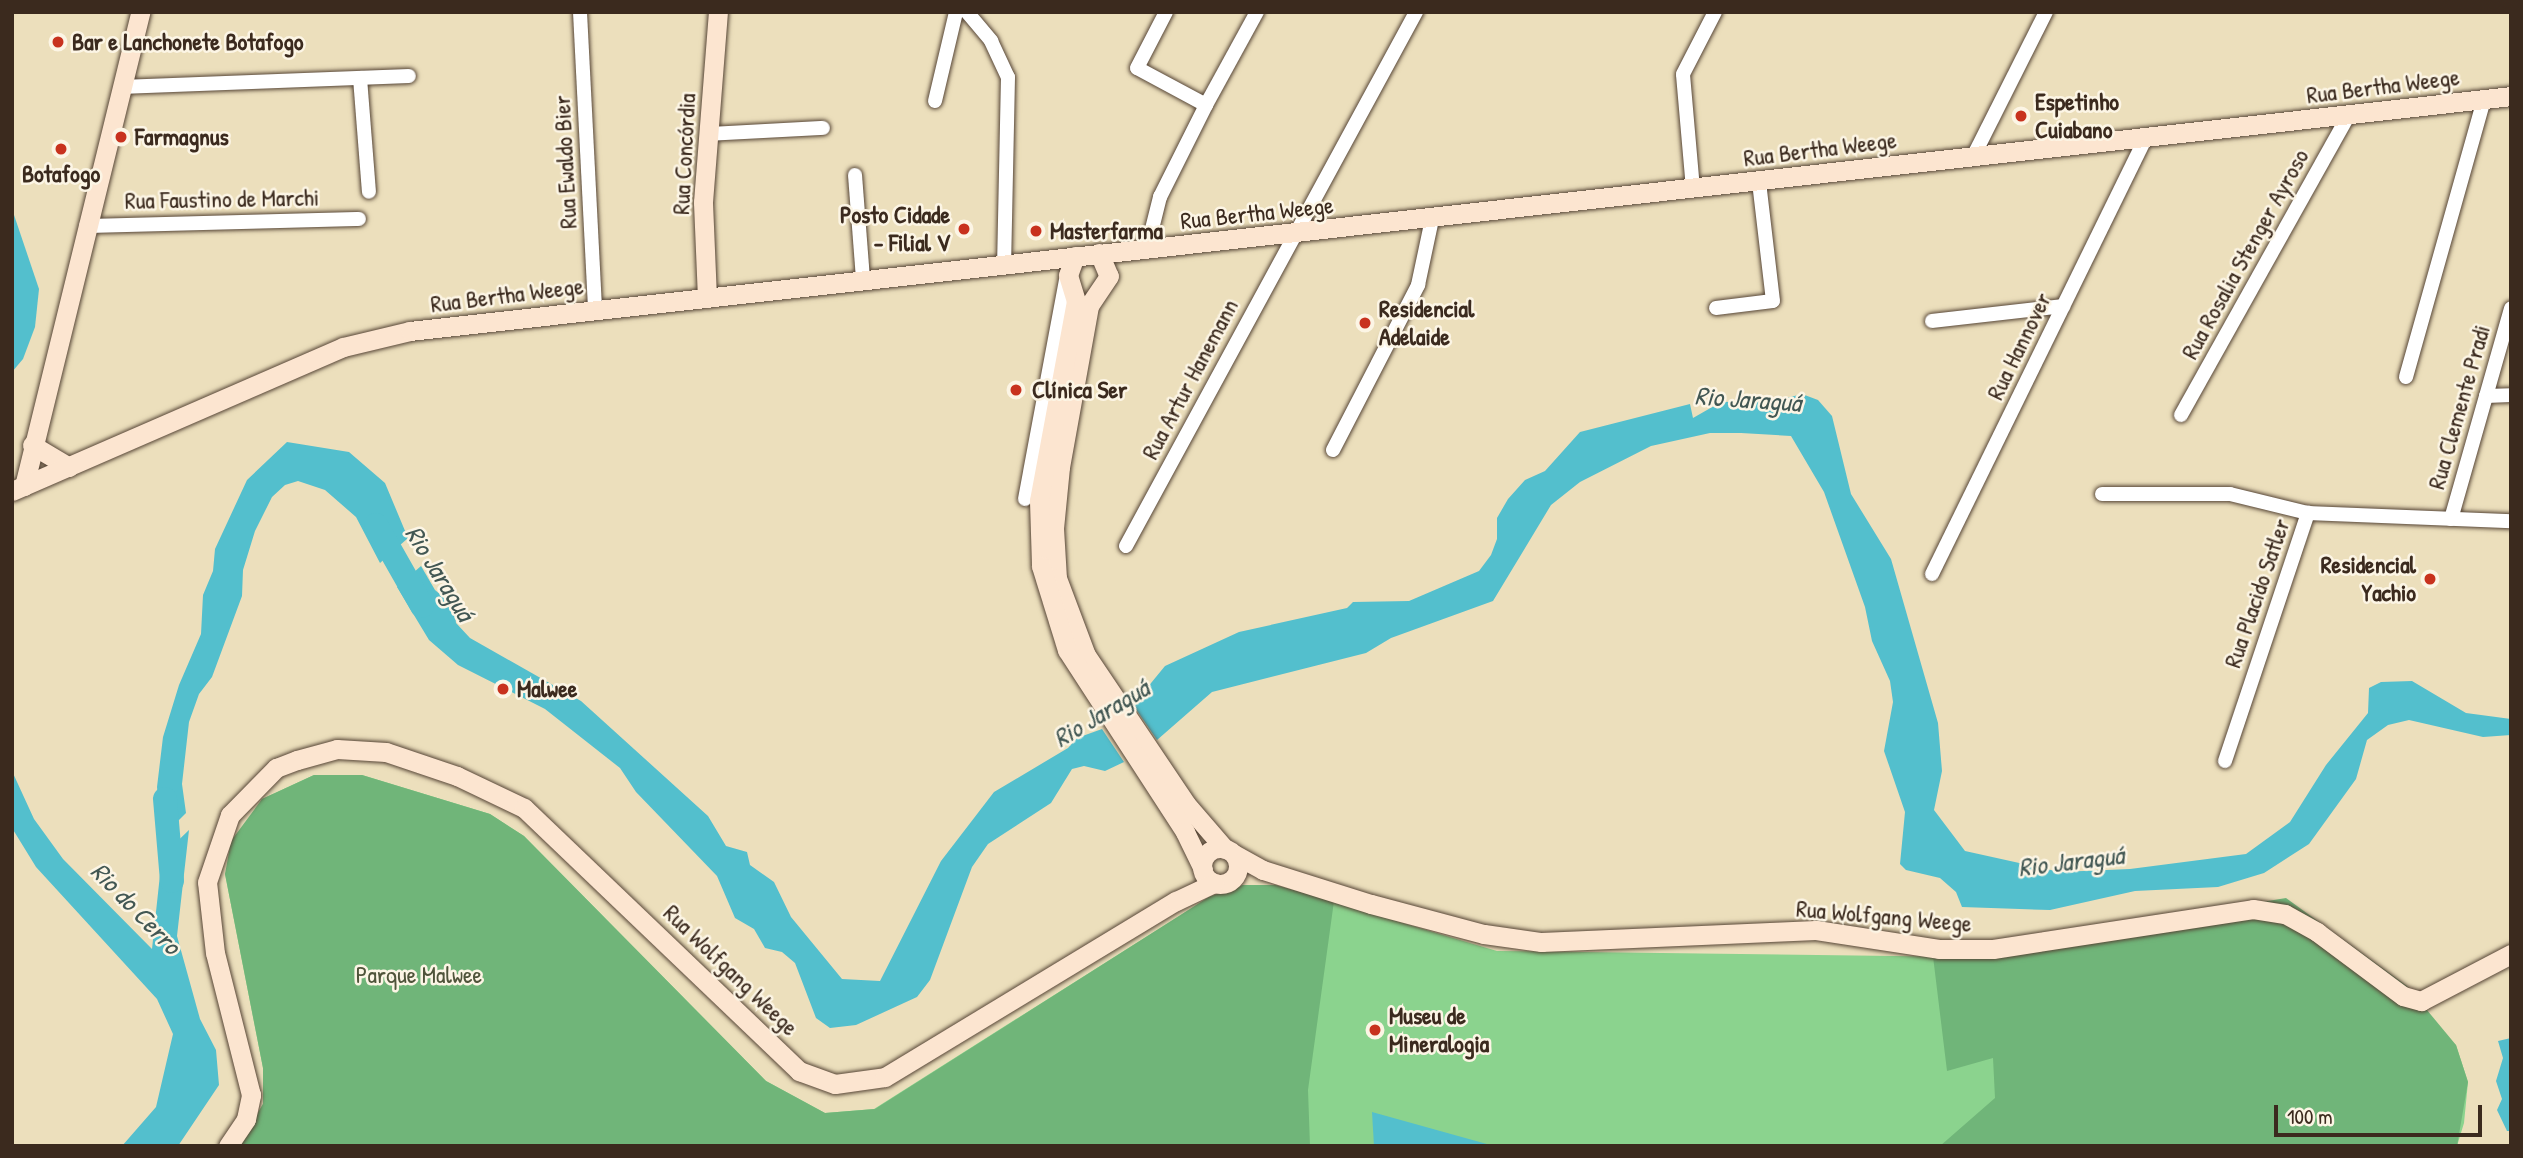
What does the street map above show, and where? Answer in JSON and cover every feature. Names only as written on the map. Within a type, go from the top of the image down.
[{"type":"main road","points":[[18,488],[32,445],[140,12]]},
{"type":"main road","name":"Rua Concórdia","points":[[707,298],[704,202],[718,12]]},
{"type":"main road","name":"Rua Bertha Weege","points":[[18,488],[361,341],[410,331],[1099,253],[1693,190],[1974,155],[2511,96]]},
{"type":"main road","points":[[1111,707],[1076,635],[1055,557],[1059,467],[1089,306],[1121,257],[1141,249]]},
{"type":"main road","points":[[1099,253],[1109,272]]},
{"type":"main road","points":[[1075,256],[1068,270],[1076,307],[1041,477],[1038,533],[1041,566],[1056,623],[1067,650],[1111,707],[1158,777],[1212,877]]},
{"type":"main road","points":[[1037,261],[1070,284],[1095,295]]},
{"type":"main road","points":[[32,445],[69,467]]},
{"type":"main road","name":"Rua Wolfgang Weege","points":[[228,1146],[246,1119],[251,1095],[215,953],[207,882],[229,814],[257,784],[276,768],[337,749],[386,752],[503,796],[544,824],[799,1071],[835,1084],[885,1077],[1212,877],[1263,870]]},
{"type":"main road","points":[[1158,777],[1230,851],[1238,871],[1212,877]]},
{"type":"main road","points":[[1212,877],[1208,853],[1230,851]]},
{"type":"main road","name":"Rua Wolfgang Weege","points":[[1230,851],[1263,870],[1484,934],[1541,942],[1816,930],[1939,949],[1993,949],[2253,909],[2295,920],[2403,996],[2421,1001],[2511,954]]},
{"type":"street","name":"Rua Ewaldo Bier","points":[[580,12],[595,310]]},
{"type":"street","points":[[935,101],[956,12]]},
{"type":"street","points":[[967,12],[991,41],[1008,77],[1004,264]]},
{"type":"street","points":[[1166,12],[1137,68],[1206,105]]},
{"type":"street","points":[[1141,249],[1163,189],[1257,12]]},
{"type":"street","name":"Rua Artur Hanemann","points":[[1126,546],[1416,12]]},
{"type":"street","points":[[1693,190],[1683,74],[1715,12]]},
{"type":"street","points":[[1974,155],[2046,12]]},
{"type":"street","points":[[121,87],[409,76]]},
{"type":"street","points":[[360,78],[369,192]]},
{"type":"street","points":[[2406,377],[2484,99]]},
{"type":"street","name":"Rua Rosalia Stenger Ayroso","points":[[2181,415],[2349,114]]},
{"type":"street","points":[[708,134],[823,128]]},
{"type":"street","name":"Rua Hannover","points":[[1932,574],[2146,137]]},
{"type":"street","points":[[855,175],[863,281]]},
{"type":"street","points":[[1716,308],[1773,301],[1759,181]]},
{"type":"street","name":"Rua Faustino de Marchi","points":[[86,226],[359,219]]},
{"type":"street","points":[[1333,450],[1418,285],[1432,219]]},
{"type":"street","points":[[1025,499],[1070,284]]},
{"type":"street","points":[[1932,321],[2063,306]]},
{"type":"street","name":"Rua Clemente Pradi","points":[[2451,519],[2511,307]]},
{"type":"street","points":[[2486,396],[2511,395]]},
{"type":"street","points":[[2102,494],[2230,494],[2308,513]]},
{"type":"street","name":"Rua Placido Satler","points":[[2225,761],[2308,513],[2511,521]]},
{"type":"green space","name":"Parque Malwee","points":[[314,775],[362,775],[490,814],[524,836],[766,1081],[825,1113],[874,1109],[1209,897],[1243,885],[1275,885],[1497,951],[1973,957],[2406,1008],[2456,1045],[2468,1082],[2464,1123],[2457,1146],[239,1146],[263,1104],[263,1068],[225,874],[262,799]]},
{"type":"green space","points":[[314,775],[362,775],[490,814],[524,836],[766,1081],[825,1113],[875,1109],[1209,897],[1243,885],[1275,885],[1334,901],[1308,1090],[1310,1146],[239,1146],[263,1104],[263,1068],[225,874],[231,841],[262,799]]},
{"type":"green space","points":[[2286,898],[2407,986],[2456,1045],[2468,1082],[2457,1146],[1940,1146],[1995,1098],[1993,1058],[1947,1071],[1931,940],[1998,946]]},
{"type":"water","points":[[12,209],[39,289],[35,327],[23,359],[12,372]]},
{"type":"water","points":[[1802,394],[1818,400],[1832,416],[1851,494],[1891,559],[1938,723],[1942,771],[1934,810],[1965,851],[2060,872],[2130,869],[2246,854],[2290,822],[2326,765],[2368,713],[2369,688],[2381,682],[2412,681],[2466,713],[2511,719],[2511,735],[2483,737],[2409,720],[2388,725],[2367,740],[2356,779],[2309,844],[2264,873],[2218,887],[2135,891],[2050,910],[1962,907],[1956,892],[1940,878],[1906,870],[1900,864],[1905,812],[1884,751],[1893,702],[1890,681],[1872,641],[1865,607],[1824,492],[1791,436],[1741,433],[1710,433],[1651,446],[1580,482],[1551,505],[1493,601],[1391,638],[1366,653],[1212,692],[1157,740],[1133,705],[1165,666],[1239,632],[1347,608],[1353,602],[1409,601],[1479,571],[1491,555],[1497,539],[1497,518],[1508,499],[1525,480],[1545,471],[1580,432],[1690,404],[1693,418],[1721,402],[1775,401]]},
{"type":"water","points":[[287,442],[349,452],[385,483],[408,538],[380,563],[356,517],[325,490],[298,481],[285,485],[272,497],[255,531],[243,570],[242,596],[212,677],[199,694],[189,722],[182,784],[186,813],[162,837],[157,787],[163,737],[179,685],[201,634],[203,595],[213,571],[215,549],[247,480]]},
{"type":"water","points":[[421,566],[435,590],[454,606],[456,623],[470,638],[581,701],[708,816],[726,846],[747,852],[750,865],[774,882],[791,917],[842,979],[880,981],[941,861],[994,792],[1068,748],[1077,738],[1102,729],[1124,762],[1105,771],[1084,766],[1072,769],[1051,803],[988,844],[972,867],[930,980],[917,997],[856,1025],[830,1028],[816,1018],[795,963],[782,952],[765,948],[754,929],[735,918],[717,876],[636,792],[620,768],[545,709],[458,665],[429,640],[397,587]]},
{"type":"water","points":[[12,771],[34,819],[63,859],[152,949],[162,856],[189,830],[177,936],[200,1019],[216,1050],[219,1085],[178,1146],[122,1146],[156,1107],[173,1034],[157,999],[36,867],[12,828]]},
{"type":"water","points":[[2511,1038],[2511,1131],[2507,1131],[2497,1110],[2502,1099],[2496,1081],[2503,1058],[2498,1041]]},
{"type":"water","points":[[1372,1112],[1494,1146],[1374,1146]]},
{"type":"waterway","name":"Rio Jaraguá","points":[[376,525],[422,606]]},
{"type":"waterway","name":"Rio Jaraguá","points":[[165,799],[172,881]]},
{"type":"place","name":"Bar e Lanchonete Botafogo","points":[[58,42]]},
{"type":"place","name":"Espetinho Cuiabano","points":[[2021,116]]},
{"type":"place","name":"Farmagnus","points":[[121,137]]},
{"type":"place","name":"Botafogo","points":[[61,149]]},
{"type":"place","name":"Posto Cidade - Filial V","points":[[964,229]]},
{"type":"place","name":"Masterfarma","points":[[1036,231]]},
{"type":"place","name":"Residencial Adelaide","points":[[1365,323]]},
{"type":"place","name":"Clínica Ser","points":[[1016,390]]},
{"type":"place","name":"Residencial Yachio","points":[[2430,579]]},
{"type":"place","name":"Malwee","points":[[503,689]]},
{"type":"place","name":"Museu de Mineralogia","points":[[1375,1030]]},
{"type":"water label","name":"Rio do Cerro","points":[[136,908]]}]
